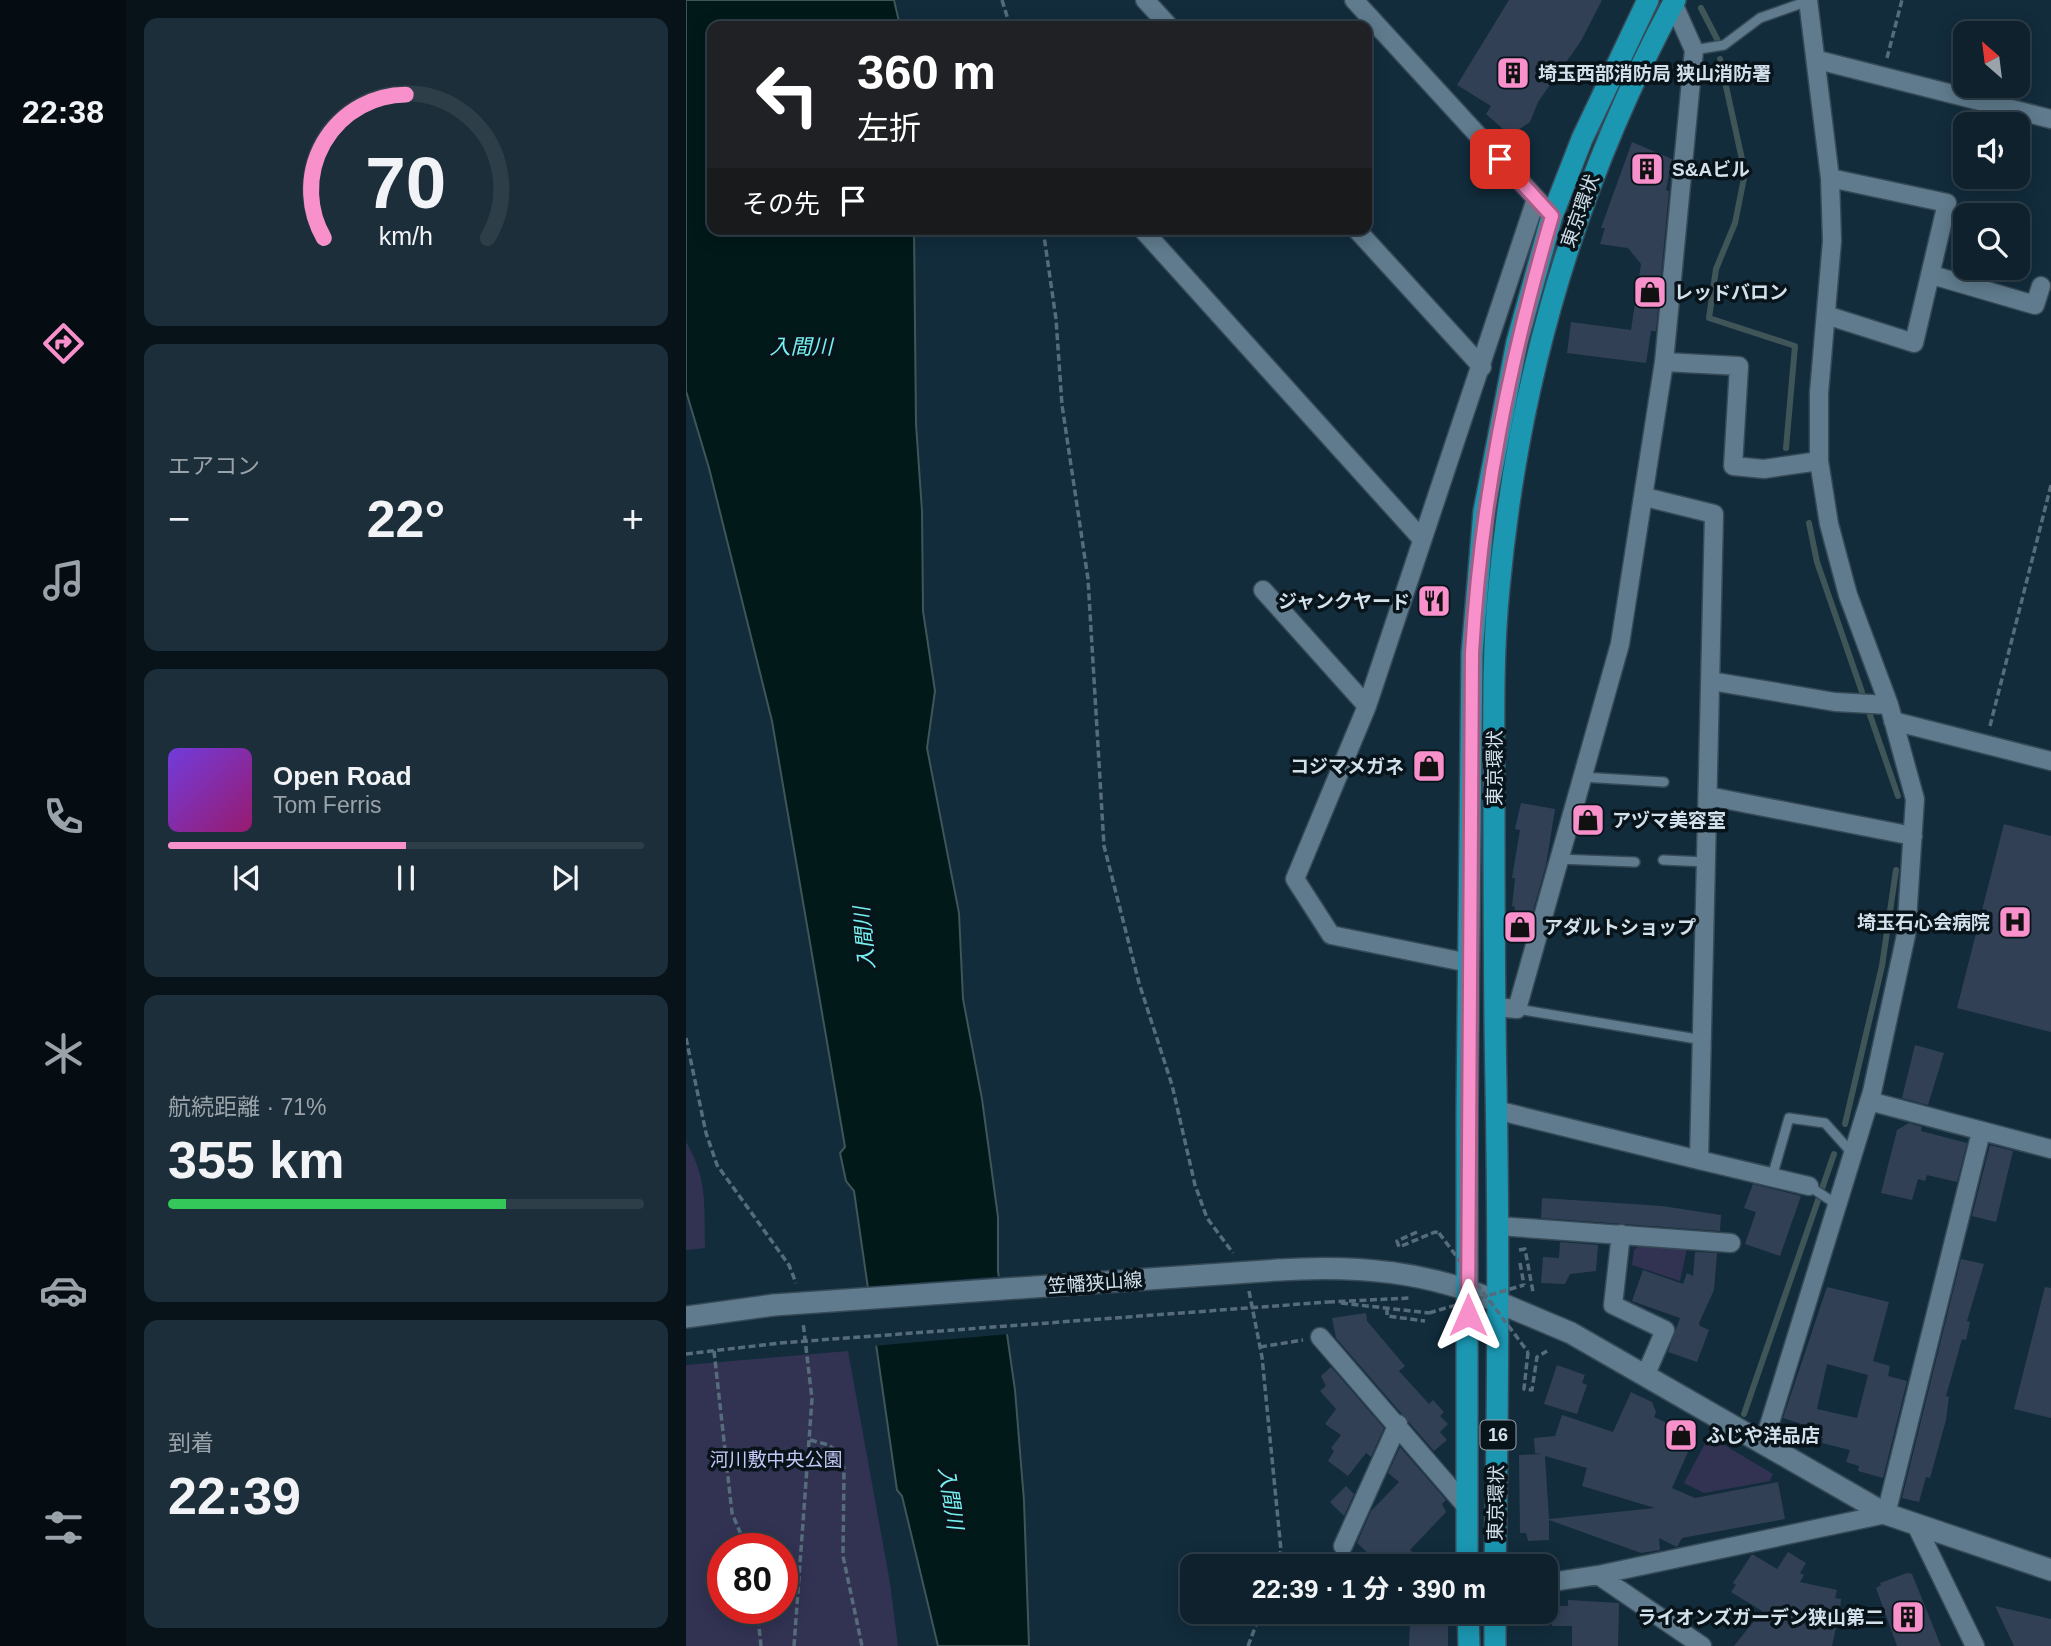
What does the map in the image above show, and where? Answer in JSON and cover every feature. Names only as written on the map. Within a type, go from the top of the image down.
[{"type":"highway","name":"東京環状","points":[[1495,1554],[1469,963],[1472,653],[1484,511],[1517,342],[1552,216],[1582,139],[1648,0]]},
{"type":"highway","name":"東京環状","points":[[1467,1554],[1466,1506],[1485,1296],[1498,1226],[1494,1007],[1494,653],[1506,526],[1522,429],[1553,291],[1572,229],[1602,150],[1674,1]]},
{"type":"highway","points":[[1468,1624],[1469,1646]]},
{"type":"highway","points":[[1495,1624],[1495,1646]]},
{"type":"main road","name":"笠幡狭山線","points":[[686,1317],[774,1305],[1279,1270],[1353,1268],[1426,1278],[1485,1296],[1572,1333],[1886,1514],[2051,1570]]},
{"type":"street","points":[[1145,0],[1164,21]]},
{"type":"street","points":[[1353,0],[1552,216]]},
{"type":"street","points":[[1494,1007],[1517,1009],[1620,644],[1664,362],[1694,50],[1674,1]]},
{"type":"street","points":[[1763,1445],[1869,1101],[1906,935],[1915,799],[1891,713],[1848,595],[1829,524],[1819,461],[1819,393],[1832,241],[1830,178],[1818,60],[1808,1]]},
{"type":"street","points":[[1818,60],[2051,119]]},
{"type":"street","points":[[1826,315],[1914,343],[1947,203],[1830,178]]},
{"type":"street","points":[[1469,963],[1331,934],[1295,879],[1367,706],[1482,368],[1536,199]]},
{"type":"street","points":[[1147,235],[1422,538]]},
{"type":"street","points":[[1361,235],[1482,368]]},
{"type":"street","points":[[1932,275],[2035,304],[2040,286]]},
{"type":"street","points":[[1664,362],[1739,366],[1733,466],[1764,469],[1819,461]]},
{"type":"street","points":[[1644,497],[1714,514],[1699,1160]]},
{"type":"street","points":[[1262,590],[1367,706]]},
{"type":"street","points":[[1711,681],[1891,713],[1985,745],[2051,761]]},
{"type":"street","points":[[1708,796],[1913,836]]},
{"type":"street","points":[[1869,1101],[2051,1149]]},
{"type":"street","points":[[1496,1110],[1810,1186]]},
{"type":"street","points":[[1558,1581],[1886,1514],[1981,1132]]},
{"type":"street","points":[[1498,1226],[1731,1243]]},
{"type":"street","points":[[1621,1234],[1613,1305],[1665,1330],[1646,1374]]},
{"type":"street","points":[[1320,1337],[1398,1424],[1466,1506]]},
{"type":"street","points":[[1343,1546],[1398,1424]]},
{"type":"street","points":[[1916,1525],[1975,1646]]},
{"type":"street","points":[[1598,1575],[1702,1646]]},
{"type":"lane","points":[[1694,50],[1724,46],[1760,18],[1808,1]]},
{"type":"lane","points":[[1582,777],[1664,782]]},
{"type":"lane","points":[[1558,859],[1635,862]]},
{"type":"lane","points":[[1663,860],[1706,862]]},
{"type":"lane","points":[[1517,1009],[1703,1040]]},
{"type":"lane","points":[[1772,1177],[1789,1118],[1825,1123],[1852,1153]]},
{"type":"lane","points":[[1810,1186],[1836,1205]]},
{"type":"path","points":[[1002,0],[1008,21]]},
{"type":"path","points":[[1882,76],[1902,0]]},
{"type":"path","points":[[1044,235],[1051,281],[1062,405],[1088,579],[1104,846],[1139,983],[1172,1085],[1195,1185],[1208,1218],[1238,1258]]},
{"type":"path","points":[[1985,745],[2051,485]]},
{"type":"path","points":[[686,1038],[706,1133],[717,1165],[789,1265],[798,1290]]},
{"type":"path","points":[[1417,1232],[1397,1241],[1399,1247],[1435,1232],[1439,1233],[1528,1352],[1524,1389],[1532,1390],[1537,1357],[1547,1351]]},
{"type":"path","points":[[1328,1302],[1429,1313],[1524,1286],[1518,1250],[1525,1249],[1534,1292]]},
{"type":"path","points":[[686,1354],[780,1343],[1410,1298],[1426,1278]]},
{"type":"path","points":[[1247,1280],[1260,1347],[1280,1554]]},
{"type":"path","points":[[1387,1308],[1387,1316],[1426,1321]]},
{"type":"path","points":[[793,1646],[812,1399],[802,1314]]},
{"type":"path","points":[[1260,1347],[1320,1337]]},
{"type":"path","points":[[714,1351],[732,1513],[740,1533]]},
{"type":"path","points":[[809,1440],[829,1445],[839,1454],[844,1468],[843,1556],[859,1634],[859,1646]]},
{"type":"path","points":[[759,1624],[761,1646]]},
{"type":"path","points":[[1248,1646],[1256,1624]]},
{"type":"green space","points":[[686,1142],[701,1181],[705,1248],[686,1250]]},
{"type":"green space","points":[[1640,1245],[1687,1248],[1680,1281],[1632,1265],[1634,1250]]},
{"type":"green space","name":"河川敷中央公園","points":[[848,1351],[890,1583],[898,1646],[686,1646],[686,1365]]},
{"type":"green space","points":[[1709,1436],[1773,1474],[1770,1481],[1704,1493],[1684,1483]]},
{"type":"water","name":"入間川","points":[[686,0],[894,0],[899,21],[707,21],[707,235],[914,235],[916,424],[922,511],[923,611],[935,691],[927,748],[959,913],[963,999],[982,1099],[998,1217],[998,1271],[1015,1390],[1024,1501],[1029,1646],[938,1646],[902,1496],[897,1490],[854,1191],[846,1181],[840,1153],[845,1147],[772,721],[709,468],[686,391]]},
{"type":"pier","points":[[1002,1276],[1010,1334],[873,1346],[864,1287]]},
{"type":"building","name":"埼玉西部消防局 狭山消防署","points":[[1509,0],[1602,0],[1581,41],[1538,102],[1530,122],[1515,132],[1503,129],[1486,114],[1491,106],[1457,85]]},
{"type":"building","name":"レッドバロン","points":[[1632,142],[1672,159],[1666,190],[1669,191],[1656,331],[1651,331],[1646,363],[1567,353],[1571,322],[1631,330],[1641,264],[1628,248],[1600,244],[1605,228],[1601,228]]},
{"type":"building","points":[[1521,803],[1555,809],[1546,865],[1529,925],[1512,921],[1515,878],[1512,878],[1520,830],[1515,829]]},
{"type":"building","name":"埼玉石心会病院","points":[[2004,824],[2051,836],[2051,1032],[1957,1008]]},
{"type":"building","points":[[1915,1045],[1944,1053],[1928,1105],[1902,1098]]},
{"type":"building","points":[[1909,1123],[1922,1127],[1921,1131],[1967,1143],[1957,1182],[1927,1175],[1925,1181],[1918,1179],[1912,1200],[1881,1193],[1897,1130]]},
{"type":"building","points":[[1990,1145],[2013,1151],[1996,1222],[1972,1216]]},
{"type":"building","points":[[1753,1184],[1801,1196],[1780,1256],[1745,1244],[1756,1212],[1744,1208]]},
{"type":"building","points":[[1542,1198],[1662,1206],[1721,1215],[1720,1231],[1541,1218]]},
{"type":"building","points":[[1560,1242],[1598,1245],[1596,1271],[1570,1274],[1565,1284],[1541,1283],[1543,1257],[1559,1258]]},
{"type":"building","points":[[1695,1252],[1717,1253],[1714,1290],[1699,1323],[1709,1330],[1697,1362],[1668,1352],[1680,1318],[1632,1301],[1643,1270],[1683,1284],[1687,1273],[1693,1276]]},
{"type":"building","points":[[1961,1259],[1984,1264],[1967,1321],[1970,1322],[1966,1340],[1962,1339],[1946,1396],[1949,1397],[1946,1420],[1930,1478],[1926,1477],[1919,1502],[1902,1498]]},
{"type":"building","points":[[1827,1287],[1889,1302],[1873,1361],[1890,1366],[1888,1376],[1907,1381],[1883,1478],[1858,1471],[1859,1466],[1846,1462],[1850,1450],[1822,1443],[1823,1438],[1806,1434],[1808,1426],[1783,1418]],"holes":[[[1827,1364],[1868,1375],[1857,1418],[1817,1409]]]},
{"type":"building","points":[[2045,1287],[2051,1288],[2051,1418],[2014,1409]]},
{"type":"building","points":[[1366,1313],[1367,1321],[1405,1366],[1399,1371],[1429,1404],[1433,1400],[1444,1412],[1440,1416],[1448,1424],[1440,1432],[1447,1440],[1434,1451],[1336,1338],[1332,1318]]},
{"type":"building","points":[[1557,1365],[1585,1375],[1582,1383],[1587,1385],[1577,1414],[1544,1404]]},
{"type":"building","points":[[1331,1367],[1384,1428],[1371,1457],[1366,1453],[1348,1476],[1328,1461],[1334,1451],[1331,1448],[1341,1435],[1325,1424],[1336,1409],[1320,1391],[1326,1386],[1321,1376]]},
{"type":"building","points":[[1631,1392],[1652,1402],[1656,1412],[1654,1417],[1695,1436],[1672,1488],[1695,1498],[1778,1482],[1785,1519],[1682,1538],[1677,1547],[1659,1538],[1660,1550],[1641,1553],[1549,1520],[1549,1540],[1528,1541],[1526,1533],[1520,1533],[1519,1455],[1541,1454],[1535,1453],[1534,1438],[1555,1436],[1562,1415],[1613,1432]],"holes":[[[1545,1456],[1587,1468],[1582,1486],[1655,1508],[1549,1519]]]},
{"type":"building","points":[[1400,1447],[1446,1500],[1442,1504],[1446,1512],[1410,1550],[1415,1554],[1369,1554],[1357,1543],[1371,1511],[1399,1482],[1388,1473]]},
{"type":"building","points":[[1346,1486],[1354,1494],[1344,1516],[1330,1502]]},
{"type":"building","points":[[1788,1552],[1806,1563],[1800,1573],[1804,1575],[1800,1582],[1837,1590],[1835,1598],[1841,1599],[1832,1646],[1734,1646],[1762,1611],[1731,1592],[1736,1585],[1733,1583],[1752,1554],[1777,1569]]},
{"type":"building","name":"ライオンズガーデン狭山第二","points":[[1907,1573],[1912,1574],[1941,1646],[1897,1646],[1876,1588],[1880,1583]]},
{"type":"building","points":[[1568,1600],[1619,1603],[1618,1646],[1572,1646],[1572,1626],[1552,1626],[1558,1624],[1558,1606],[1568,1606]]},
{"type":"building","points":[[1995,1606],[2051,1619],[2051,1646],[2014,1646]]},
{"type":"building","points":[[1410,1624],[1448,1624],[1448,1646],[1409,1646]]},
{"type":"waterway","points":[[1701,8],[1717,39]]},
{"type":"waterway","points":[[1720,59],[1745,173],[1735,223],[1716,269],[1709,318],[1795,346],[1786,448]]},
{"type":"waterway","points":[[1809,523],[1817,562],[1862,692]]},
{"type":"waterway","points":[[1870,715],[1898,796]]},
{"type":"waterway","points":[[1845,1124],[1882,966],[1896,870]]},
{"type":"waterway","points":[[1744,1414],[1834,1154]]},
{"type":"place","name":"埼玉西部消防局 狭山消防署","points":[[1513,73]]},
{"type":"place","name":"S&Aビル","points":[[1647,169]]},
{"type":"place","name":"レッドバロン","points":[[1650,292]]},
{"type":"place","name":"ジャンクヤード","points":[[1434,601]]},
{"type":"place","name":"コジマメガネ","points":[[1429,766]]},
{"type":"place","name":"アヅマ美容室","points":[[1588,820]]},
{"type":"place","name":"埼玉石心会病院","points":[[2015,922]]},
{"type":"place","name":"アダルトショップ","points":[[1520,927]]},
{"type":"place","name":"ふじや洋品店","points":[[1681,1435]]},
{"type":"place","name":"ライオンズガーデン狭山第二","points":[[1908,1617]]},
{"type":"route","points":[[1468,1315],[1467,1107],[1472,653],[1476,583],[1484,511],[1500,421],[1517,342],[1552,216],[1500,159]]}]
